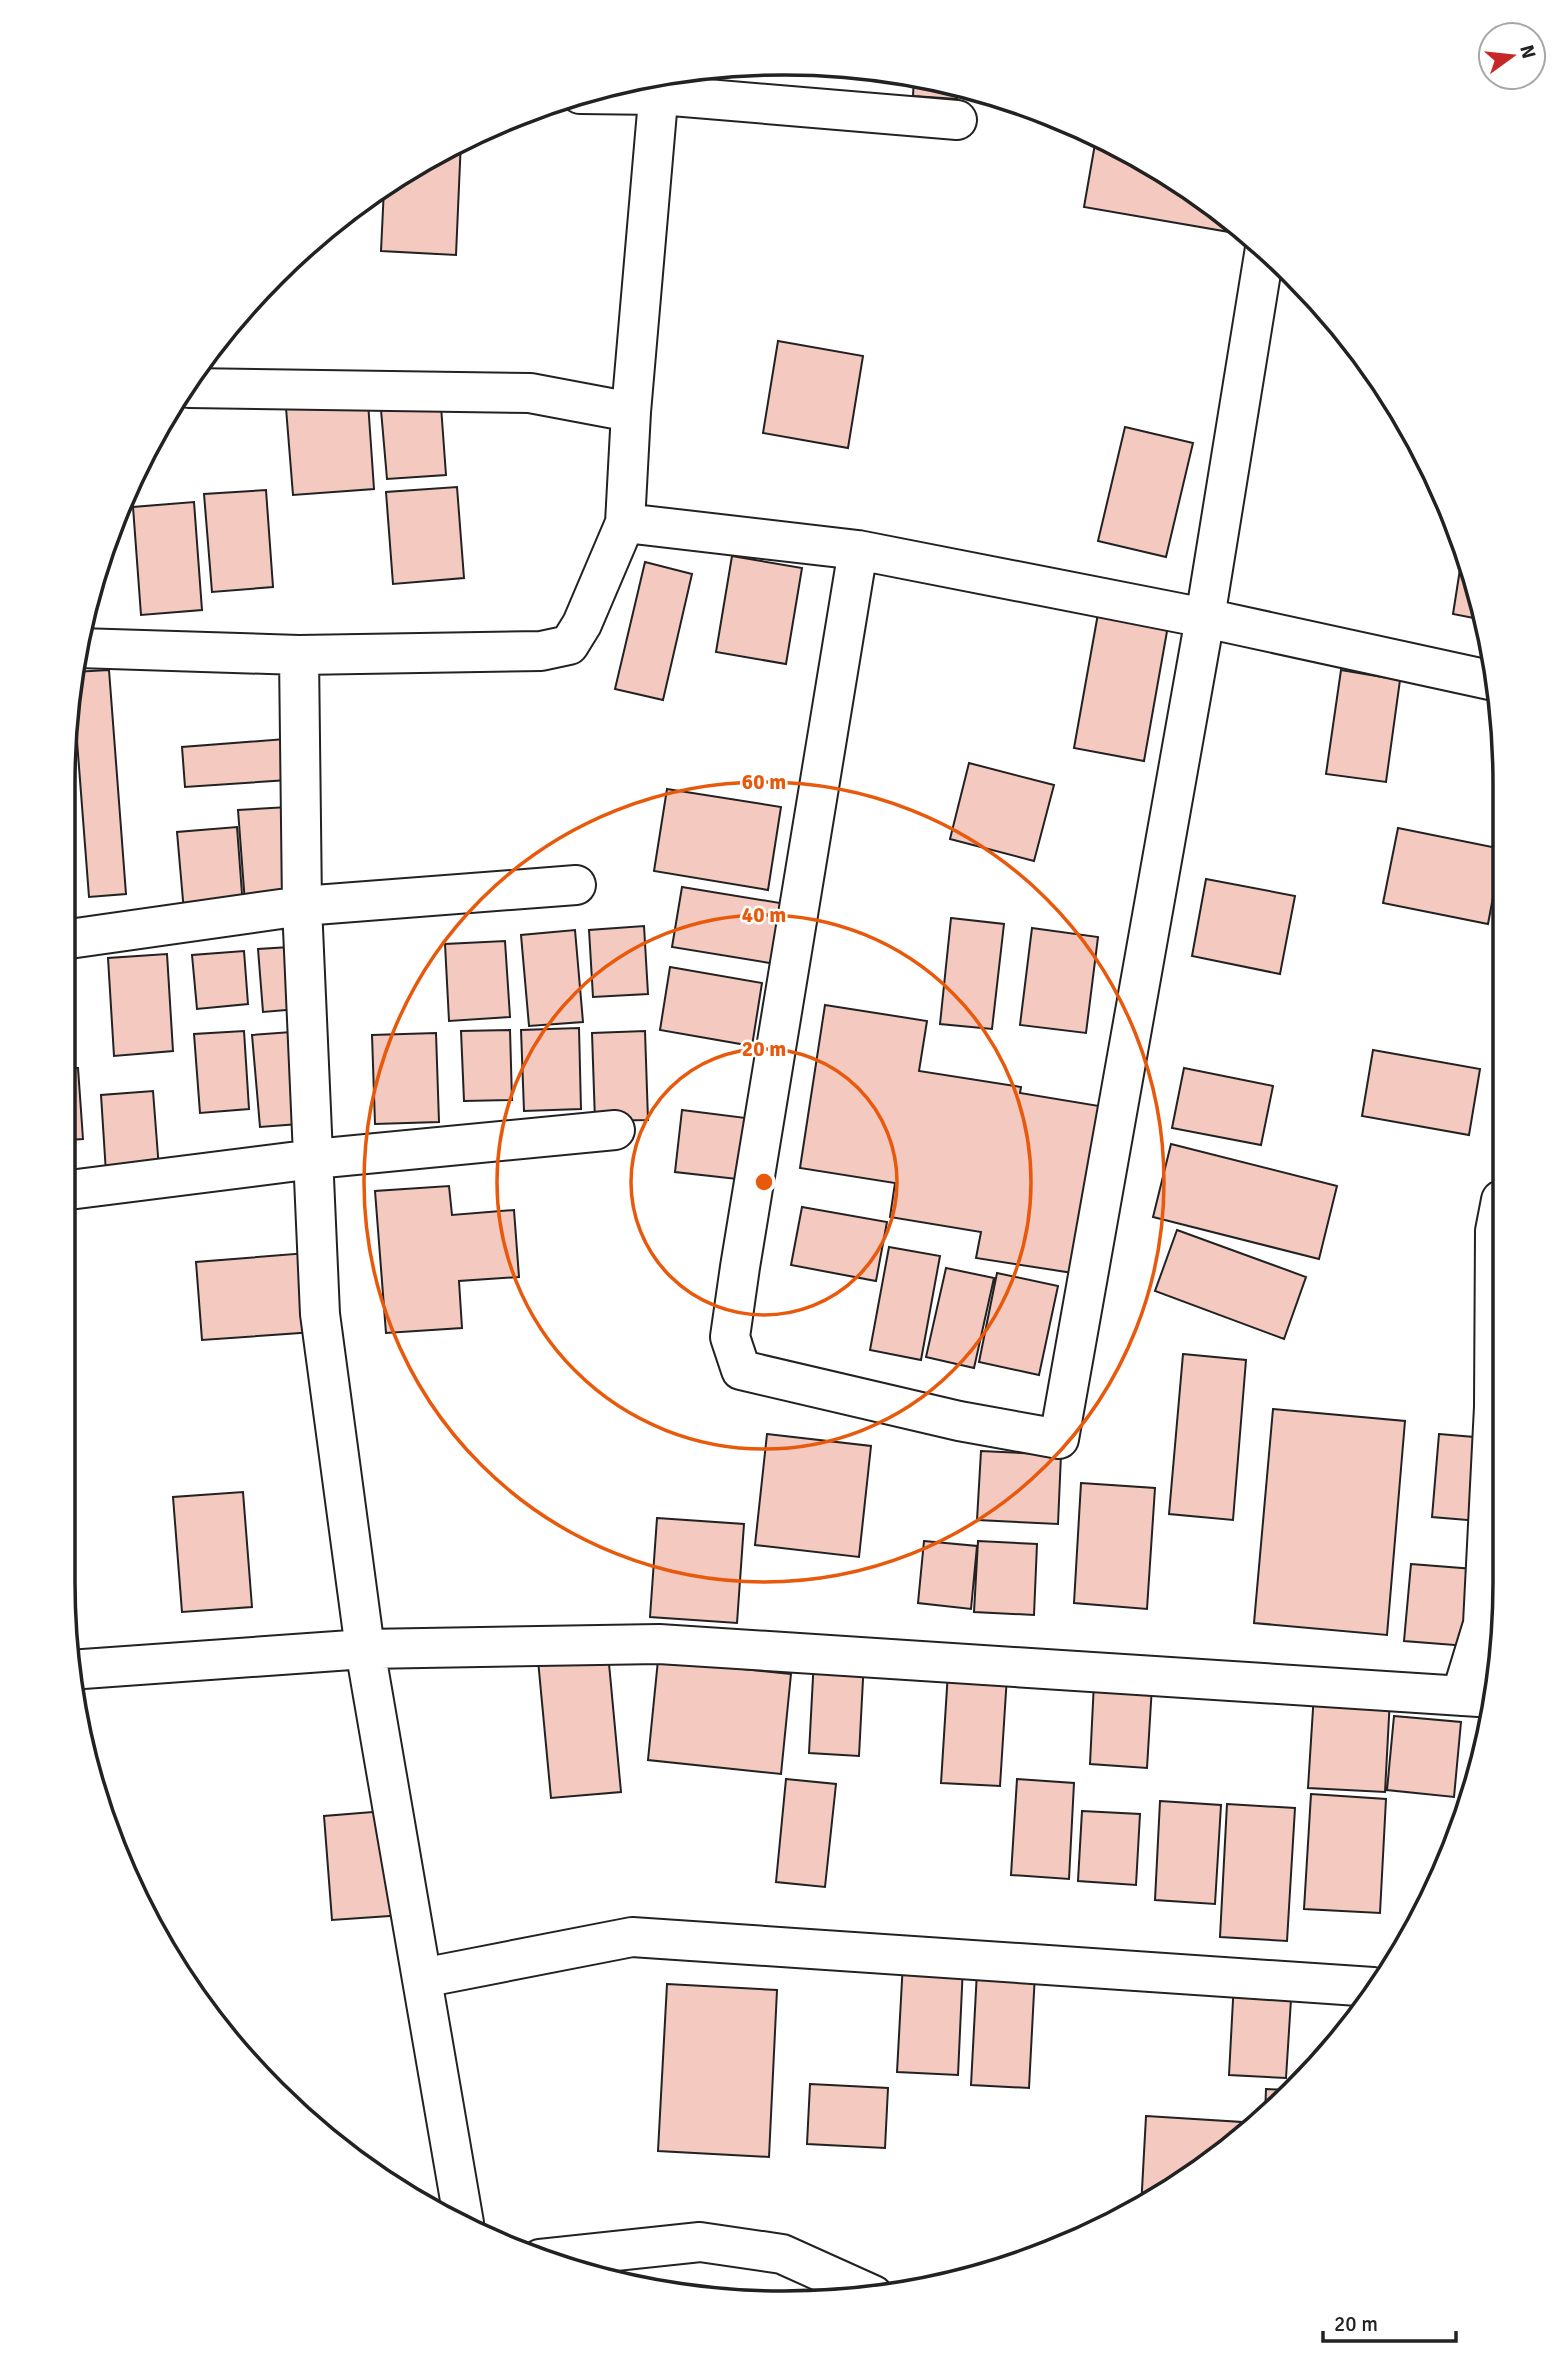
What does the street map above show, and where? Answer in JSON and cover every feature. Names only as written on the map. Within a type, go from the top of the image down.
[{"type":"street","points":[[662,86],[957,120]]},
{"type":"street","points":[[89,648],[299,655],[541,651],[569,645],[582,624],[625,523],[631,412],[660,87]]},
{"type":"street","points":[[858,551],[730,1337],[741,1370],[959,1421],[1059,1439],[1205,618],[1263,262]]},
{"type":"street","points":[[196,388],[530,393],[631,412]]},
{"type":"street","points":[[625,523],[858,551],[1205,618],[1485,679]]},
{"type":"street","points":[[299,655],[302,906],[320,1314],[365,1649],[462,2213]]},
{"type":"street","points":[[75,938],[302,906],[576,885]]},
{"type":"street","points":[[75,1189],[314,1159],[615,1130]]},
{"type":"street","points":[[81,1669],[365,1649],[659,1644],[1477,1697],[1493,1427]]},
{"type":"street","points":[[422,1978],[632,1937],[1365,1986]]},
{"type":"street","points":[[566,2256],[700,2242],[782,2254],[855,2287]]},
{"type":"building","points":[[913,87],[957,97],[957,99],[913,96]]},
{"type":"building","points":[[1094,147],[1178,195],[1227,232],[1084,207]]},
{"type":"building","points":[[460,154],[456,255],[381,251],[383,200]]},
{"type":"building","points":[[778,341],[863,356],[848,448],[763,433]]},
{"type":"building","points":[[368,402],[374,489],[293,495],[286,408]]},
{"type":"building","points":[[441,406],[446,475],[387,479],[381,410]]},
{"type":"building","points":[[1125,427],[1193,443],[1166,557],[1098,541]]},
{"type":"building","points":[[457,487],[464,578],[393,584],[386,492]]},
{"type":"building","points":[[266,490],[273,587],[212,592],[204,494]]},
{"type":"building","points":[[194,502],[202,610],[141,615],[133,507]]},
{"type":"building","points":[[732,556],[802,568],[786,664],[716,652]]},
{"type":"building","points":[[645,562],[692,574],[663,700],[615,689]]},
{"type":"building","points":[[1460,571],[1473,618],[1453,614]]},
{"type":"building","points":[[1099,608],[1169,620],[1144,761],[1074,748]]},
{"type":"building","points":[[109,670],[126,894],[89,897],[77,740],[84,671]]},
{"type":"building","points":[[1341,670],[1400,680],[1386,782],[1326,774]]},
{"type":"building","points":[[285,739],[288,780],[185,787],[182,747]]},
{"type":"building","points":[[969,763],[1054,785],[1034,861],[950,839]]},
{"type":"building","points":[[667,789],[781,807],[768,890],[654,871]]},
{"type":"building","points":[[288,807],[295,899],[245,903],[238,810]]},
{"type":"building","points":[[237,827],[243,907],[184,912],[177,832]]},
{"type":"building","points":[[1398,828],[1493,847],[1493,897],[1488,924],[1383,903]]},
{"type":"building","points":[[1206,879],[1295,896],[1280,974],[1192,956]]},
{"type":"building","points":[[682,887],[786,904],[776,964],[672,947]]},
{"type":"building","points":[[951,918],[1004,924],[992,1029],[940,1024]]},
{"type":"building","points":[[644,926],[648,994],[593,997],[589,930]]},
{"type":"building","points":[[1032,928],[1098,937],[1086,1033],[1020,1025]]},
{"type":"building","points":[[575,930],[583,1022],[529,1026],[521,935]]},
{"type":"building","points":[[505,941],[510,1017],[449,1021],[445,944]]},
{"type":"building","points":[[306,946],[310,1008],[263,1012],[258,949]]},
{"type":"building","points":[[244,951],[248,1004],[197,1009],[192,955]]},
{"type":"building","points":[[167,954],[173,1051],[114,1056],[108,958]]},
{"type":"building","points":[[670,967],[762,983],[752,1046],[660,1030]]},
{"type":"building","points":[[825,1005],[927,1021],[919,1071],[1021,1087],[1020,1093],[1099,1106],[1073,1273],[976,1258],[981,1232],[890,1217],[895,1183],[800,1168]]},
{"type":"building","points":[[579,1028],[581,1109],[524,1111],[521,1030]]},
{"type":"building","points":[[510,1030],[512,1100],[464,1101],[461,1031]]},
{"type":"building","points":[[244,1031],[249,1109],[200,1113],[194,1034]]},
{"type":"building","points":[[305,1031],[312,1123],[260,1127],[252,1035]]},
{"type":"building","points":[[645,1031],[648,1120],[595,1121],[592,1033]]},
{"type":"building","points":[[436,1033],[439,1122],[375,1124],[372,1035]]},
{"type":"building","points":[[1373,1050],[1480,1069],[1469,1135],[1362,1116]]},
{"type":"building","points":[[75,1068],[78,1068],[83,1139],[75,1140]]},
{"type":"building","points":[[1184,1068],[1273,1086],[1261,1145],[1172,1128]]},
{"type":"building","points":[[153,1091],[159,1169],[106,1173],[101,1095]]},
{"type":"building","points":[[682,1110],[754,1119],[746,1180],[675,1172]]},
{"type":"building","points":[[1171,1144],[1337,1186],[1319,1259],[1153,1217]]},
{"type":"building","points":[[449,1186],[452,1215],[514,1210],[519,1277],[459,1281],[462,1328],[386,1333],[375,1191]]},
{"type":"building","points":[[802,1207],[887,1222],[876,1281],[791,1265]]},
{"type":"building","points":[[1177,1230],[1306,1277],[1284,1339],[1155,1291]]},
{"type":"building","points":[[889,1247],[940,1256],[921,1360],[870,1350]]},
{"type":"building","points":[[307,1253],[314,1332],[202,1340],[196,1262]]},
{"type":"building","points":[[946,1268],[994,1278],[974,1368],[926,1357]]},
{"type":"building","points":[[997,1273],[1058,1286],[1039,1375],[979,1362]]},
{"type":"building","points":[[1183,1354],[1246,1360],[1233,1520],[1169,1514]]},
{"type":"building","points":[[1273,1409],[1405,1421],[1387,1635],[1254,1623]]},
{"type":"building","points":[[767,1434],[871,1446],[859,1557],[755,1545]]},
{"type":"building","points":[[1439,1434],[1486,1438],[1479,1521],[1432,1517]]},
{"type":"building","points":[[981,1451],[1061,1455],[1058,1524],[977,1520]]},
{"type":"building","points":[[1081,1483],[1155,1488],[1147,1609],[1074,1603]]},
{"type":"building","points":[[243,1492],[252,1607],[182,1612],[173,1497]]},
{"type":"building","points":[[657,1518],[744,1524],[737,1623],[650,1617]]},
{"type":"building","points":[[924,1541],[977,1546],[971,1609],[918,1603]]},
{"type":"building","points":[[978,1541],[1037,1544],[1034,1615],[974,1612]]},
{"type":"building","points":[[1411,1564],[1474,1569],[1467,1646],[1404,1641]]},
{"type":"building","points":[[608,1653],[621,1792],[551,1798],[538,1660]]},
{"type":"building","points":[[814,1658],[864,1660],[859,1756],[809,1753]]},
{"type":"building","points":[[658,1660],[791,1674],[781,1774],[648,1760]]},
{"type":"building","points":[[948,1672],[1007,1676],[1000,1786],[941,1783]]},
{"type":"building","points":[[1094,1682],[1152,1686],[1147,1768],[1090,1764]]},
{"type":"building","points":[[1314,1693],[1390,1698],[1385,1792],[1308,1788]]},
{"type":"building","points":[[1394,1716],[1461,1722],[1454,1797],[1387,1790]]},
{"type":"building","points":[[786,1779],[836,1784],[825,1887],[776,1882]]},
{"type":"building","points":[[1017,1779],[1074,1783],[1069,1879],[1011,1875]]},
{"type":"building","points":[[1311,1794],[1386,1799],[1380,1913],[1304,1909]]},
{"type":"building","points":[[1160,1801],[1221,1805],[1215,1904],[1155,1900]]},
{"type":"building","points":[[1227,1804],[1295,1808],[1287,1941],[1220,1937]]},
{"type":"building","points":[[397,1810],[404,1915],[332,1920],[324,1816]]},
{"type":"building","points":[[1082,1811],[1140,1814],[1136,1885],[1078,1881]]},
{"type":"building","points":[[903,1962],[963,1966],[958,2075],[897,2072]]},
{"type":"building","points":[[977,1971],[1035,1973],[1029,2088],[971,2085]]},
{"type":"building","points":[[1234,1981],[1292,1984],[1286,2078],[1229,2075]]},
{"type":"building","points":[[667,1984],[777,1990],[769,2157],[658,2151]]},
{"type":"building","points":[[810,2084],[888,2088],[885,2148],[807,2144]]},
{"type":"building","points":[[1266,2089],[1278,2089],[1266,2101]]},
{"type":"building","points":[[1146,2116],[1242,2122],[1178,2171],[1142,2194]]}]
